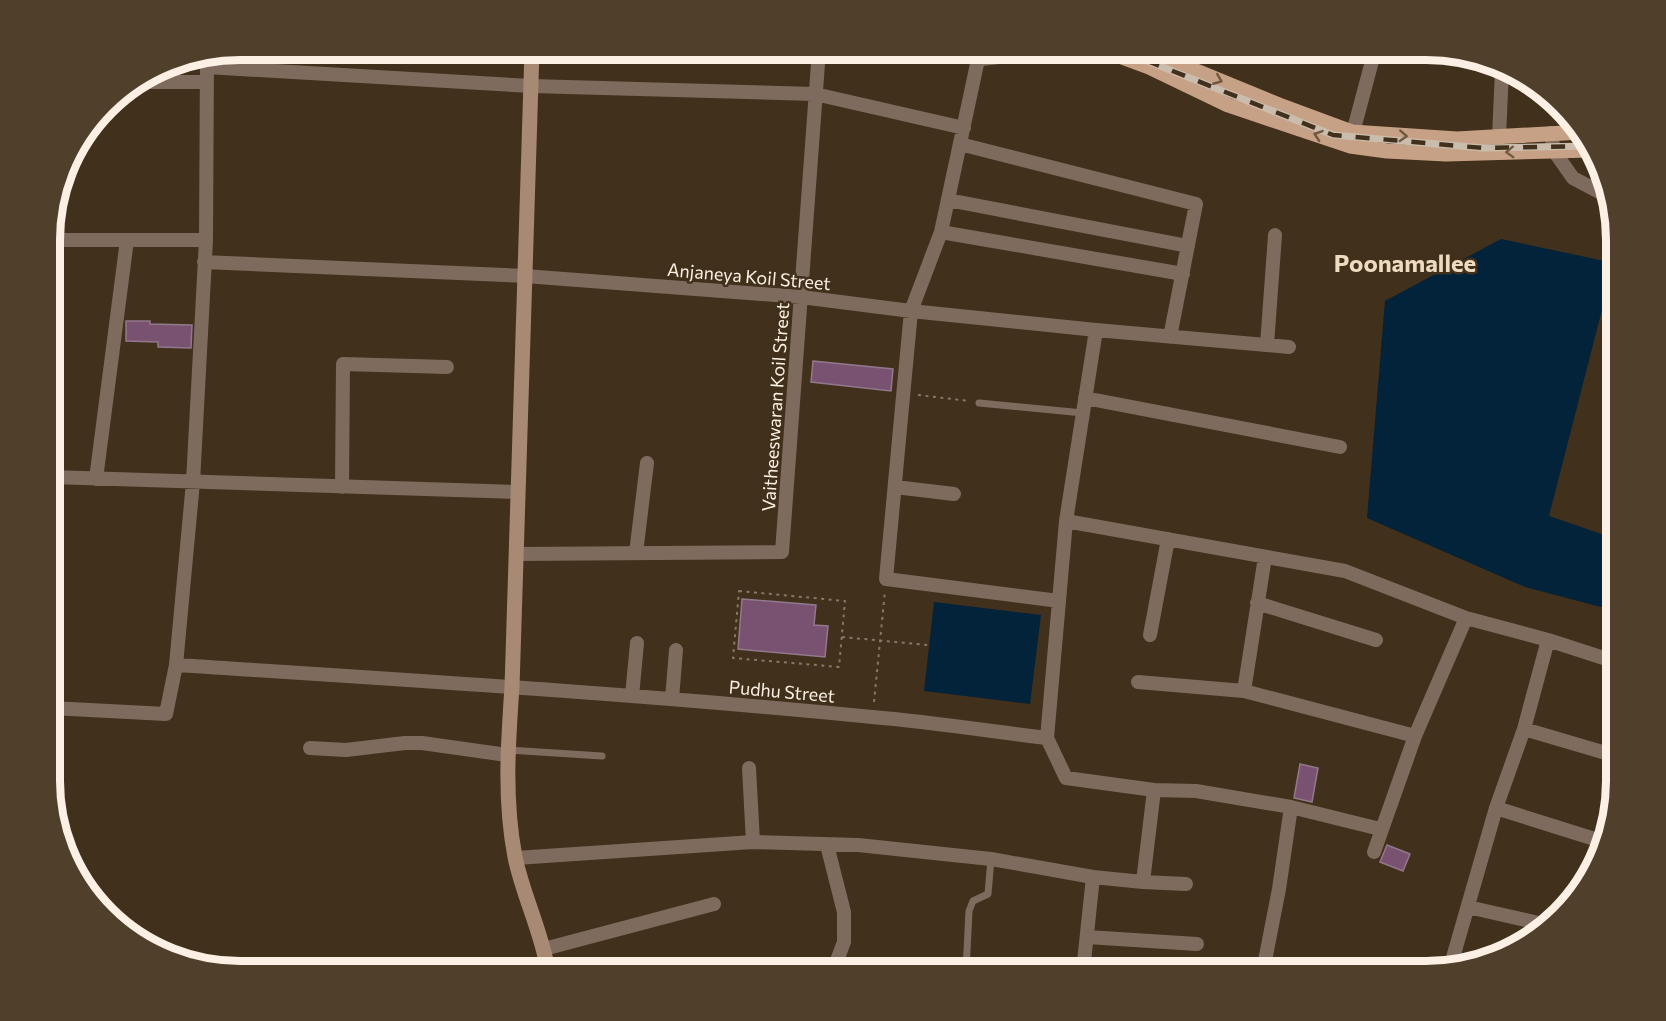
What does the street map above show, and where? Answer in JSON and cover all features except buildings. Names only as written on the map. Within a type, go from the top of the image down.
[{"type":"main road","points":[[1130,60],[1228,105],[1387,151],[1446,154],[1582,150]]},
{"type":"main road","points":[[1169,60],[1279,105],[1351,139],[1457,139],[1570,132]]},
{"type":"street","points":[[532,60],[508,752],[509,813],[516,858],[546,961]]},
{"type":"street","name":"Vaitheeswaran Koil Street","points":[[636,553],[782,552],[818,60]]},
{"type":"street","points":[[978,60],[941,232],[911,311],[886,579],[1059,601]]},
{"type":"street","points":[[1351,139],[1372,60]]},
{"type":"street","points":[[218,62],[531,86],[815,94],[964,128]]},
{"type":"street","points":[[60,708],[166,714],[176,665],[193,482],[206,240],[207,64]]},
{"type":"street","points":[[1499,137],[1502,77]]},
{"type":"street","points":[[154,82],[207,82]]},
{"type":"street","points":[[1551,133],[1554,150],[1573,178],[1599,192]]},
{"type":"street","points":[[960,144],[1196,204],[1170,337]]},
{"type":"street","points":[[948,200],[1188,246]]},
{"type":"street","points":[[941,232],[1182,274]]},
{"type":"street","points":[[1268,345],[1275,235]]},
{"type":"street","points":[[60,240],[206,240]]},
{"type":"street","points":[[96,479],[127,240]]},
{"type":"street","name":"Anjaneya Koil Street","points":[[204,262],[525,276],[801,297],[1096,330],[1289,347]]},
{"type":"street","points":[[1096,330],[1066,521],[1047,738],[1066,777],[1154,790],[1196,791],[1291,807],[1382,828]]},
{"type":"street","points":[[342,487],[343,364],[447,367]]},
{"type":"street","points":[[1085,398],[1340,447]]},
{"type":"street","points":[[516,554],[636,553],[647,463]]},
{"type":"street","points":[[60,477],[518,492]]},
{"type":"street","points":[[895,487],[954,494]]},
{"type":"street","points":[[1066,521],[1345,571],[1466,618],[1548,640],[1606,659]]},
{"type":"street","points":[[1150,635],[1168,539]]},
{"type":"street","points":[[1244,691],[1265,557]]},
{"type":"street","points":[[1257,603],[1376,639]]},
{"type":"street","points":[[1374,852],[1415,736],[1466,618]]},
{"type":"street","points":[[1453,959],[1496,808],[1524,729],[1548,640]]},
{"type":"street","points":[[632,696],[637,643]]},
{"type":"street","points":[[672,699],[676,650]]},
{"type":"street","name":"Pudhu Street","points":[[176,665],[672,699],[874,717],[1047,738]]},
{"type":"street","points":[[1138,682],[1244,691],[1415,736]]},
{"type":"street","points":[[1524,729],[1606,753]]},
{"type":"street","points":[[310,748],[346,750],[422,743],[508,752]]},
{"type":"street","points":[[749,768],[753,842]]},
{"type":"street","points":[[1143,882],[1154,790]]},
{"type":"street","points":[[1265,961],[1279,889],[1291,807]]},
{"type":"street","points":[[1496,808],[1595,840]]},
{"type":"street","points":[[516,858],[753,842],[858,845],[991,859],[1093,877],[1186,884]]},
{"type":"street","points":[[827,845],[844,912],[844,942],[837,961]]},
{"type":"street","points":[[1084,961],[1093,877]]},
{"type":"street","points":[[544,949],[714,904]]},
{"type":"street","points":[[1468,907],[1537,923]]},
{"type":"street","points":[[1087,937],[1197,944]]},
{"type":"lane","points":[[979,403],[1083,414]]},
{"type":"lane","points":[[508,752],[602,756]]},
{"type":"lane","points":[[966,961],[969,910],[973,901],[988,894],[991,859]]},
{"type":"path","points":[[904,393],[979,403]]},
{"type":"path","points":[[875,690],[886,579]]},
{"type":"path","points":[[739,591],[845,601],[842,637],[839,668],[733,658],[739,591]]},
{"type":"path","points":[[842,637],[928,645]]},
{"type":"water","points":[[1501,239],[1606,261],[1606,294],[1549,516],[1606,536],[1606,608],[1525,587],[1367,518],[1385,301]]},
{"type":"water","points":[[934,602],[1041,615],[1030,704],[924,691]]},
{"type":"railway","points":[[1145,60],[1333,135],[1483,148],[1579,146]]},
{"type":"district","name":"Poonamallee","points":[[1405,262]]}]
